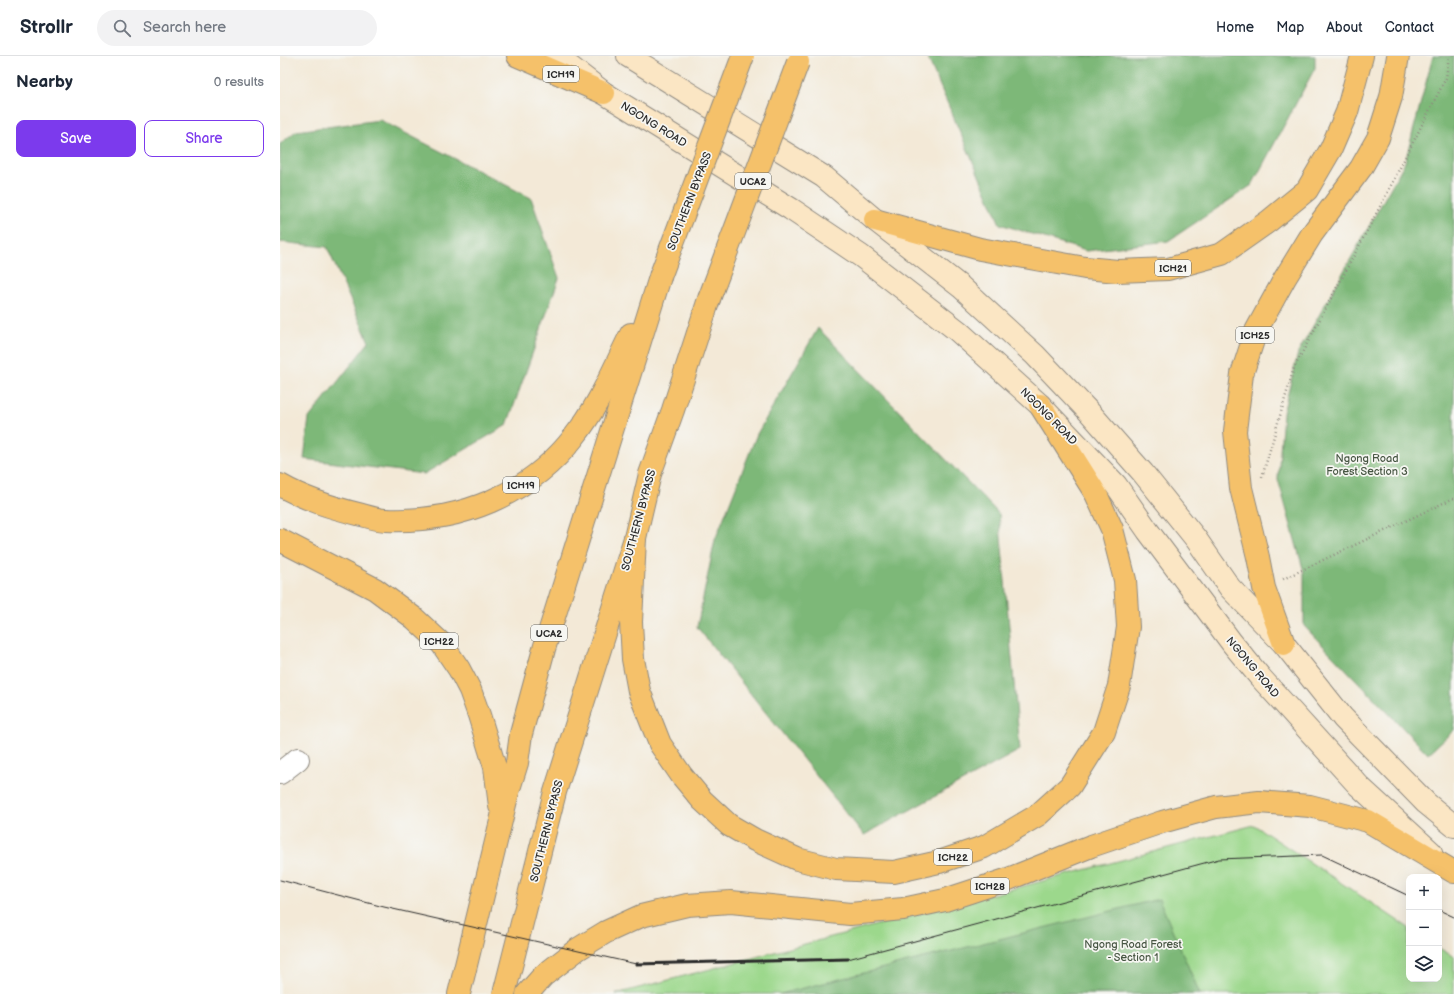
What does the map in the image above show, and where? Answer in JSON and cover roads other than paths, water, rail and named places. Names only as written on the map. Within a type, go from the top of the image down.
[{"type":"highway","name":"ICH19","points":[[518,56],[604,93]]},
{"type":"highway","name":"SOUTHERN BYPASS","points":[[459,994],[502,817],[517,763],[521,734],[544,649],[660,278],[743,56]]},
{"type":"highway","name":"ICH21","points":[[875,220],[980,248],[1085,268],[1118,271],[1168,269],[1222,254],[1269,221],[1307,190],[1331,149],[1347,112],[1362,56]]},
{"type":"highway","name":"ICH25","points":[[1284,644],[1264,588],[1241,488],[1235,430],[1242,374],[1256,331],[1285,278],[1312,234],[1361,168],[1378,138],[1391,97],[1398,56]]},
{"type":"highway","name":"SOUTHERN BYPASS","points":[[504,994],[554,792],[635,538],[650,474],[673,410],[708,299],[800,59]]},
{"type":"highway","name":"ICH19","points":[[280,485],[328,507],[384,520],[424,518],[462,512],[497,500],[533,478],[554,460],[575,437],[593,410],[660,278]]},
{"type":"highway","name":"ICH22","points":[[635,538],[631,622],[633,659],[639,691],[660,744],[682,776],[702,800],[729,825],[755,840],[797,859],[836,869],[894,872],[939,862],[984,847],[991,843],[1038,815],[1070,786],[1104,732],[1119,686],[1128,627],[1125,580],[1112,529],[1096,494],[1040,405]]},
{"type":"highway","name":"ICH22","points":[[280,540],[375,589],[414,618],[442,644],[459,669],[470,690],[479,715],[495,767],[502,817]]},
{"type":"highway","name":"ICH28","points":[[527,994],[542,976],[578,949],[606,932],[641,916],[686,905],[731,902],[850,914],[903,909],[959,896],[1006,880],[1091,846],[1162,822],[1216,807],[1259,802],[1310,806],[1368,821],[1454,872]]},
{"type":"main road","name":"NGONG ROAD","points":[[556,56],[604,93],[790,209],[861,256],[958,331],[1040,405],[1116,485],[1148,531],[1232,643],[1260,676],[1359,786],[1454,872]]},
{"type":"main road","points":[[628,56],[824,177],[875,220],[960,287],[1035,355],[1092,415],[1143,473],[1196,539],[1230,588],[1284,644],[1343,718],[1426,803],[1454,826]]},
{"type":"street","points":[[280,773],[298,759]]},
{"type":"tram line","points":[[848,959],[1219,859],[1322,855],[1406,895]]},
{"type":"tram line","points":[[280,880],[384,907],[636,964]]},
{"type":"tram line","points":[[1442,911],[1454,917]]},
{"type":"railway","points":[[636,964],[848,959]]},
{"type":"park label","name":"Ngong Road Forest Section 3","points":[[1367,464]]},
{"type":"park label","name":"Ngong Road Forest - Section 1","points":[[1133,950]]}]
